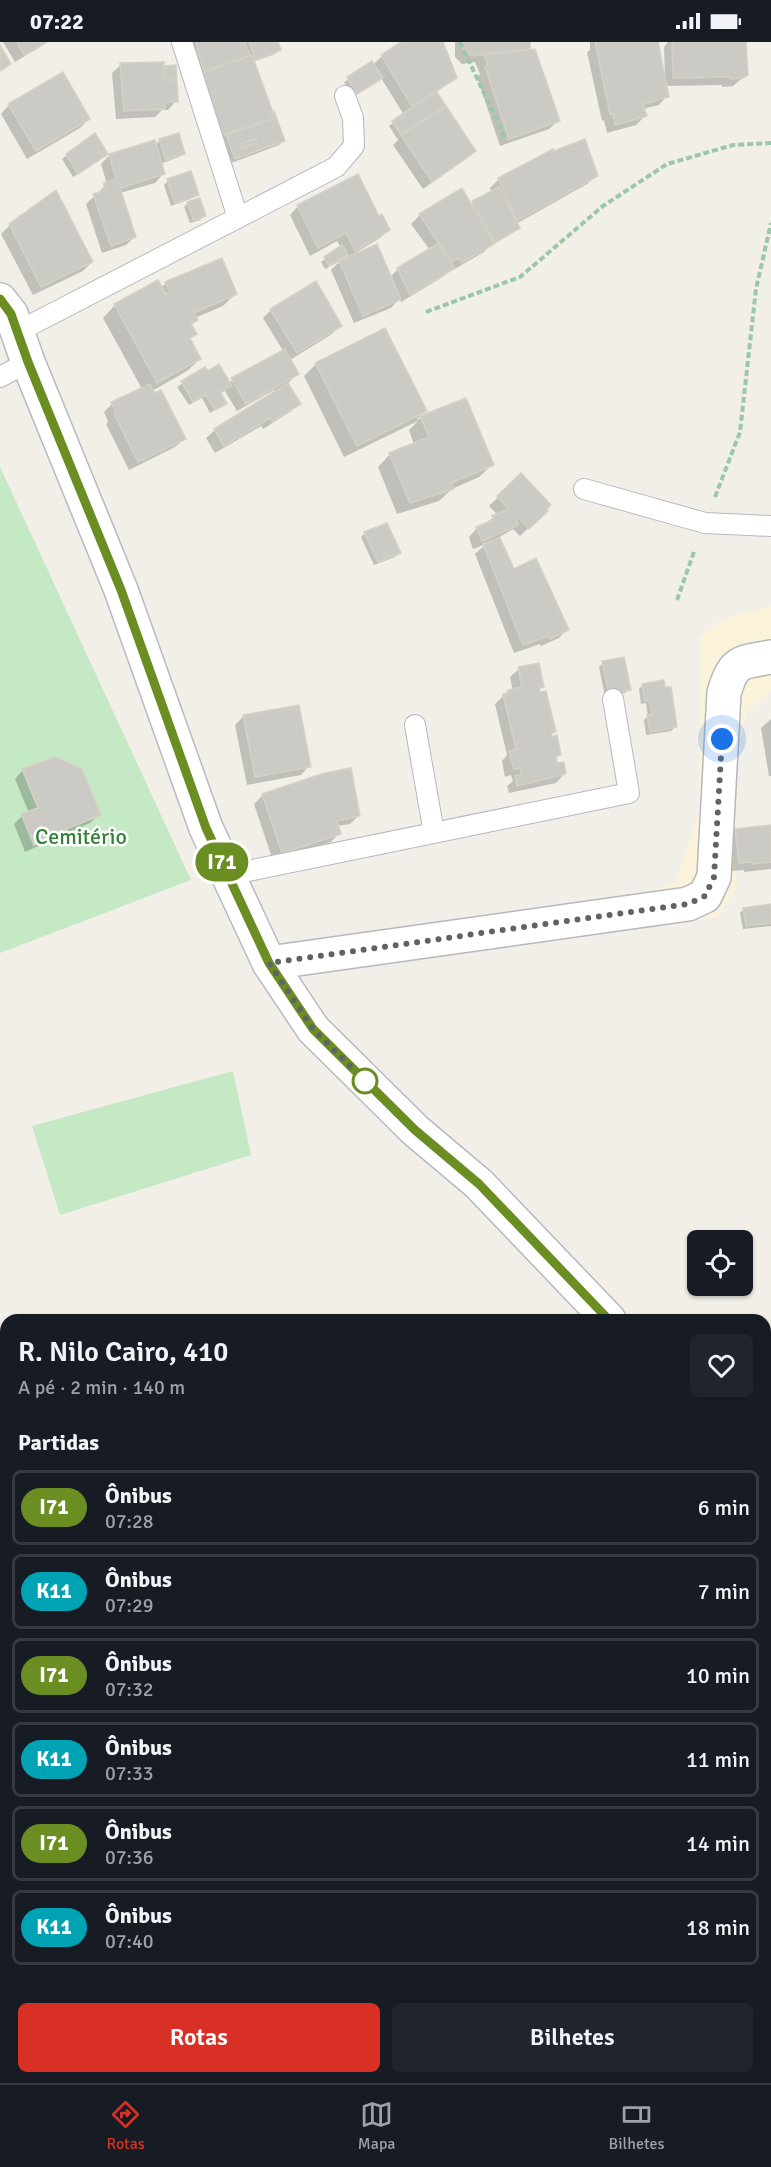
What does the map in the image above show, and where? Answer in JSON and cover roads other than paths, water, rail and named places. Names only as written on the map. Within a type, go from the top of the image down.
[{"type":"street","points":[[0,300],[11,314],[15,357],[121,590],[206,828],[269,963],[313,1029],[415,1130],[479,1184],[603,1314]]},
{"type":"street","points":[[269,963],[688,904],[705,896],[714,877],[724,693],[730,673],[742,662],[771,657]]},
{"type":"lane","points":[[182,42],[238,218]]},
{"type":"lane","points":[[15,357],[238,218],[336,167],[354,146],[353,118],[345,96]]},
{"type":"lane","points":[[584,489],[705,523],[771,526]]},
{"type":"lane","points":[[228,875],[629,793],[613,699]]},
{"type":"lane","points":[[415,725],[434,833]]},
{"type":"park label","name":"Cemitério","points":[[81,836]]}]
